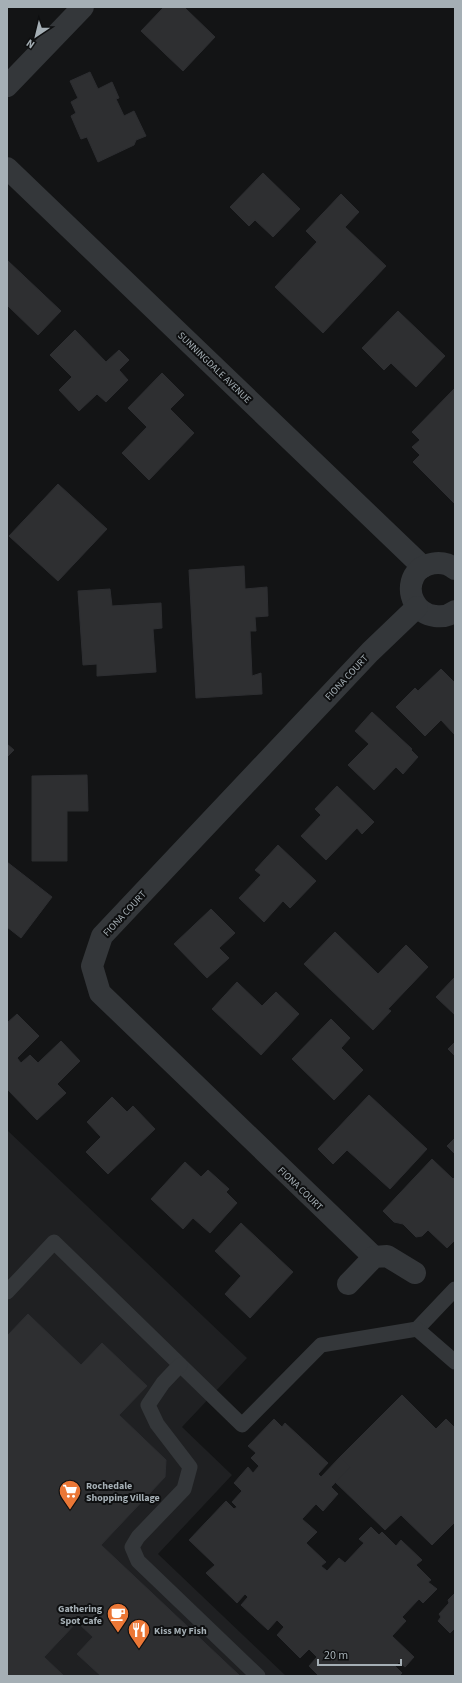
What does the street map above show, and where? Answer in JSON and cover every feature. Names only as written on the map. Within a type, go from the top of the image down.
[{"type":"street","points":[[7,86],[83,7]]},
{"type":"street","name":"SUNNINGDALE AVENUE","points":[[7,168],[423,567]]},
{"type":"street","points":[[455,569],[442,563],[432,563],[423,567],[414,576],[411,588],[412,600],[420,610],[429,616],[441,617],[452,614],[455,611]]},
{"type":"street","name":"FIONA COURT","points":[[374,1257],[100,993],[92,966],[102,936],[370,652],[417,607]]},
{"type":"street","points":[[348,1284],[374,1257],[387,1256],[415,1272]]},
{"type":"lane","points":[[7,1292],[54,1242],[242,1425],[321,1345],[418,1329],[455,1289]]},
{"type":"lane","points":[[418,1329],[455,1362]]},
{"type":"lane","points":[[180,1365],[163,1383],[148,1405],[157,1424],[190,1468],[184,1489],[138,1537],[132,1547],[138,1561],[258,1676]]},
{"type":"shaded area","points":[[7,1130],[247,1358],[182,1427],[232,1475],[158,1554],[286,1676],[7,1676]]},
{"type":"building","points":[[164,7],[184,7],[215,37],[183,71],[141,31]]},
{"type":"building","points":[[90,72],[98,89],[112,82],[119,98],[116,99],[124,116],[134,111],[146,136],[136,140],[134,145],[98,162],[87,137],[81,139],[71,116],[76,113],[71,102],[78,98],[70,81]]},
{"type":"building","points":[[263,173],[300,209],[273,237],[255,220],[249,226],[230,207]]},
{"type":"building","points":[[341,194],[359,212],[345,227],[386,266],[323,333],[275,287],[317,242],[306,231]]},
{"type":"building","points":[[7,260],[61,311],[38,335],[7,305]]},
{"type":"building","points":[[398,311],[445,356],[416,387],[391,363],[384,370],[362,348]]},
{"type":"building","points":[[75,330],[106,362],[119,350],[129,360],[119,370],[128,380],[106,402],[97,394],[79,411],[59,390],[72,377],[50,355]]},
{"type":"building","points":[[162,373],[184,395],[170,409],[194,433],[149,480],[122,453],[147,427],[128,408]]},
{"type":"building","points":[[455,388],[454,503],[413,462],[420,455],[412,447],[420,440],[412,432]]},
{"type":"building","points":[[58,484],[107,529],[58,581],[9,536]]},
{"type":"building","points":[[244,566],[245,589],[267,587],[268,616],[255,617],[256,631],[250,631],[252,676],[261,673],[262,694],[196,698],[189,570]]},
{"type":"building","points":[[110,589],[112,606],[161,603],[162,628],[153,629],[156,672],[97,676],[97,664],[83,665],[78,591]]},
{"type":"building","points":[[441,669],[455,683],[455,735],[441,720],[425,736],[396,707],[415,688],[418,691]]},
{"type":"building","points":[[372,712],[412,749],[411,750],[418,757],[403,774],[396,767],[374,790],[348,765],[369,744],[355,731]]},
{"type":"building","points":[[7,744],[14,750],[7,757]]},
{"type":"building","points":[[87,775],[88,811],[67,811],[67,861],[32,861],[32,776]]},
{"type":"building","points":[[337,786],[374,822],[362,834],[357,828],[326,860],[301,836],[321,815],[315,809]]},
{"type":"building","points":[[278,845],[316,881],[290,908],[283,901],[264,922],[239,898],[261,875],[255,870]]},
{"type":"building","points":[[7,862],[52,897],[21,938],[7,927]]},
{"type":"building","points":[[211,909],[235,933],[219,948],[229,958],[207,978],[174,944]]},
{"type":"building","points":[[335,932],[378,974],[406,945],[428,967],[388,1009],[391,1011],[373,1030],[304,964]]},
{"type":"building","points":[[455,977],[455,1015],[436,997]]},
{"type":"building","points":[[237,982],[262,1006],[276,992],[299,1014],[261,1055],[212,1009]]},
{"type":"building","points":[[17,1014],[39,1036],[17,1058],[21,1063],[30,1055],[38,1063],[61,1041],[80,1061],[57,1084],[66,1093],[37,1120],[7,1089],[7,1023]]},
{"type":"building","points":[[331,1019],[350,1038],[341,1048],[363,1070],[334,1100],[292,1059]]},
{"type":"building","points":[[455,1042],[455,1056],[448,1049]]},
{"type":"building","points":[[369,1095],[427,1149],[390,1189],[347,1150],[333,1164],[318,1149]]},
{"type":"building","points":[[112,1097],[127,1112],[133,1106],[155,1129],[108,1174],[86,1152],[101,1137],[87,1122]]},
{"type":"building","points":[[455,1138],[455,1154],[447,1146]]},
{"type":"building","points":[[432,1159],[453,1179],[455,1177],[455,1240],[447,1248],[428,1230],[422,1236],[416,1237],[403,1224],[394,1222],[383,1211]]},
{"type":"building","points":[[185,1162],[201,1177],[208,1170],[229,1189],[226,1192],[237,1203],[210,1233],[193,1218],[183,1229],[151,1199]]},
{"type":"building","points":[[241,1223],[293,1272],[250,1318],[225,1294],[241,1276],[215,1251]]},
{"type":"building","name":"Rochedale Shopping Village","points":[[28,1314],[81,1365],[102,1343],[147,1386],[119,1415],[166,1460],[165,1477],[101,1545],[240,1676],[101,1676],[77,1654],[93,1637],[77,1622],[44,1657],[64,1676],[7,1676],[7,1336]]},
{"type":"building","points":[[402,1395],[436,1429],[446,1419],[455,1428],[455,1522],[432,1545],[401,1515],[385,1530],[335,1482],[350,1467],[340,1457]]},
{"type":"building","points":[[274,1419],[282,1427],[285,1423],[328,1463],[318,1474],[321,1477],[340,1457],[350,1467],[331,1487],[338,1494],[323,1511],[316,1504],[302,1519],[317,1532],[306,1543],[326,1562],[321,1566],[327,1571],[339,1558],[345,1563],[364,1543],[359,1539],[371,1527],[379,1535],[382,1532],[396,1546],[401,1540],[422,1560],[416,1565],[431,1580],[428,1582],[437,1589],[423,1603],[419,1599],[402,1617],[406,1621],[392,1636],[414,1657],[405,1667],[399,1662],[395,1666],[402,1673],[399,1676],[319,1676],[309,1666],[317,1657],[309,1649],[300,1658],[277,1635],[284,1627],[277,1620],[268,1630],[241,1605],[248,1597],[245,1594],[237,1603],[206,1573],[215,1565],[189,1540],[226,1501],[234,1509],[237,1507],[232,1502],[242,1491],[234,1483],[248,1467],[253,1473],[259,1466],[251,1458],[256,1453],[248,1446]]},
{"type":"building","points":[[455,1593],[455,1628],[450,1633],[438,1621],[441,1617],[439,1614],[449,1603],[448,1600]]},
{"type":"place","name":"Rochedale Shopping Village","points":[[70,1510]]},
{"type":"place","name":"Gathering Spot Cafe","points":[[118,1634]]},
{"type":"place","name":"Kiss My Fish","points":[[139,1650]]}]
